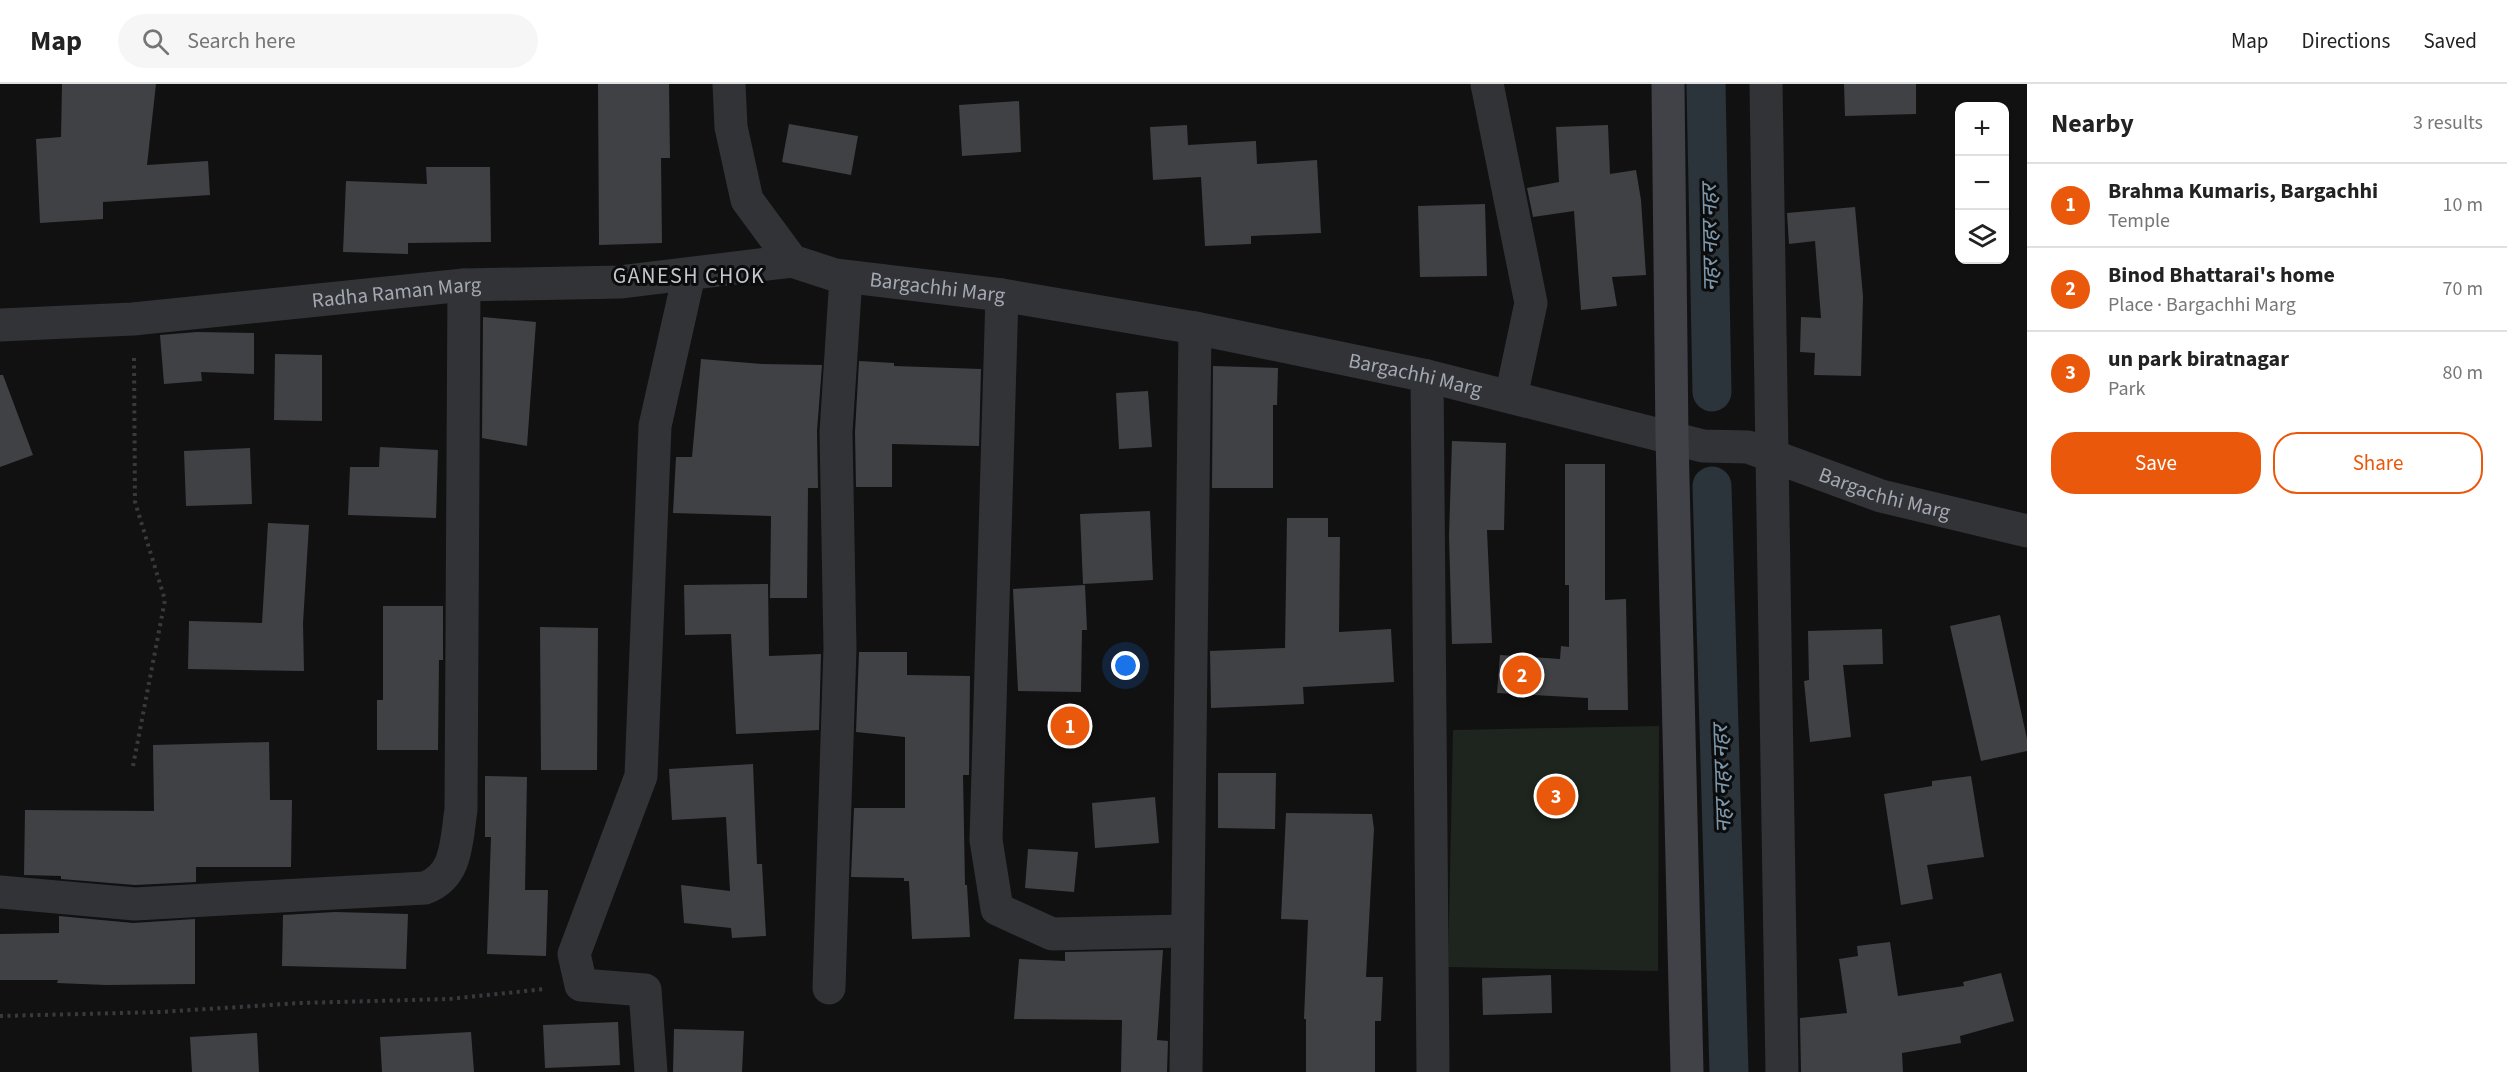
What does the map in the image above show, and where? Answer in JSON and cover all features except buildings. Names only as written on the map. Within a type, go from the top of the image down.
[{"type":"main road","points":[[1668,84],[1672,437],[1687,1072]]},
{"type":"street","points":[[729,84],[731,127],[747,200],[792,261]]},
{"type":"street","points":[[1487,84],[1531,303],[1511,397]]},
{"type":"street","points":[[1766,84],[1760,452],[1782,1072]]},
{"type":"street","name":"Radha Raman Marg","points":[[0,325],[133,319],[464,285],[620,282],[792,261]]},
{"type":"street","name":"Bargachhi Marg","points":[[792,261],[846,277],[1002,295],[1195,328],[1427,376],[1703,446],[1760,452],[1881,496],[2026,536]]},
{"type":"street","points":[[651,1072],[645,990],[581,985],[574,954],[641,776],[655,426],[688,275]]},
{"type":"street","points":[[830,988],[840,648],[836,432],[846,277]]},
{"type":"street","points":[[0,892],[135,904],[425,888],[438,883],[453,865],[461,810],[464,285]]},
{"type":"street","points":[[1002,295],[986,840],[998,909],[1052,934],[1186,931]]},
{"type":"street","points":[[1186,1072],[1195,328]]},
{"type":"street","points":[[1427,376],[1433,1072]]},
{"type":"path","points":[[133,319],[135,502],[165,600],[133,766]]},
{"type":"path","points":[[0,1016],[161,1012],[300,1003],[449,999],[581,985]]},
{"type":"shaded area","points":[[1659,726],[1658,971],[1448,967],[1453,730]]},
{"type":"waterway","name":"नहर नहर नहर","points":[[1706,84],[1712,392]]},
{"type":"waterway","name":"नहर नहर नहर","points":[[1712,486],[1729,1072]]},
{"type":"place","name":"Binod Bhattarai's home","points":[[1522,675]]},
{"type":"place","name":"Brahma Kumaris, Bargachhi","points":[[1070,726]]},
{"type":"place","name":"un park biratnagar","points":[[1556,796]]},
{"type":"district","name":"GANESH CHOK","points":[[689,275]]}]
